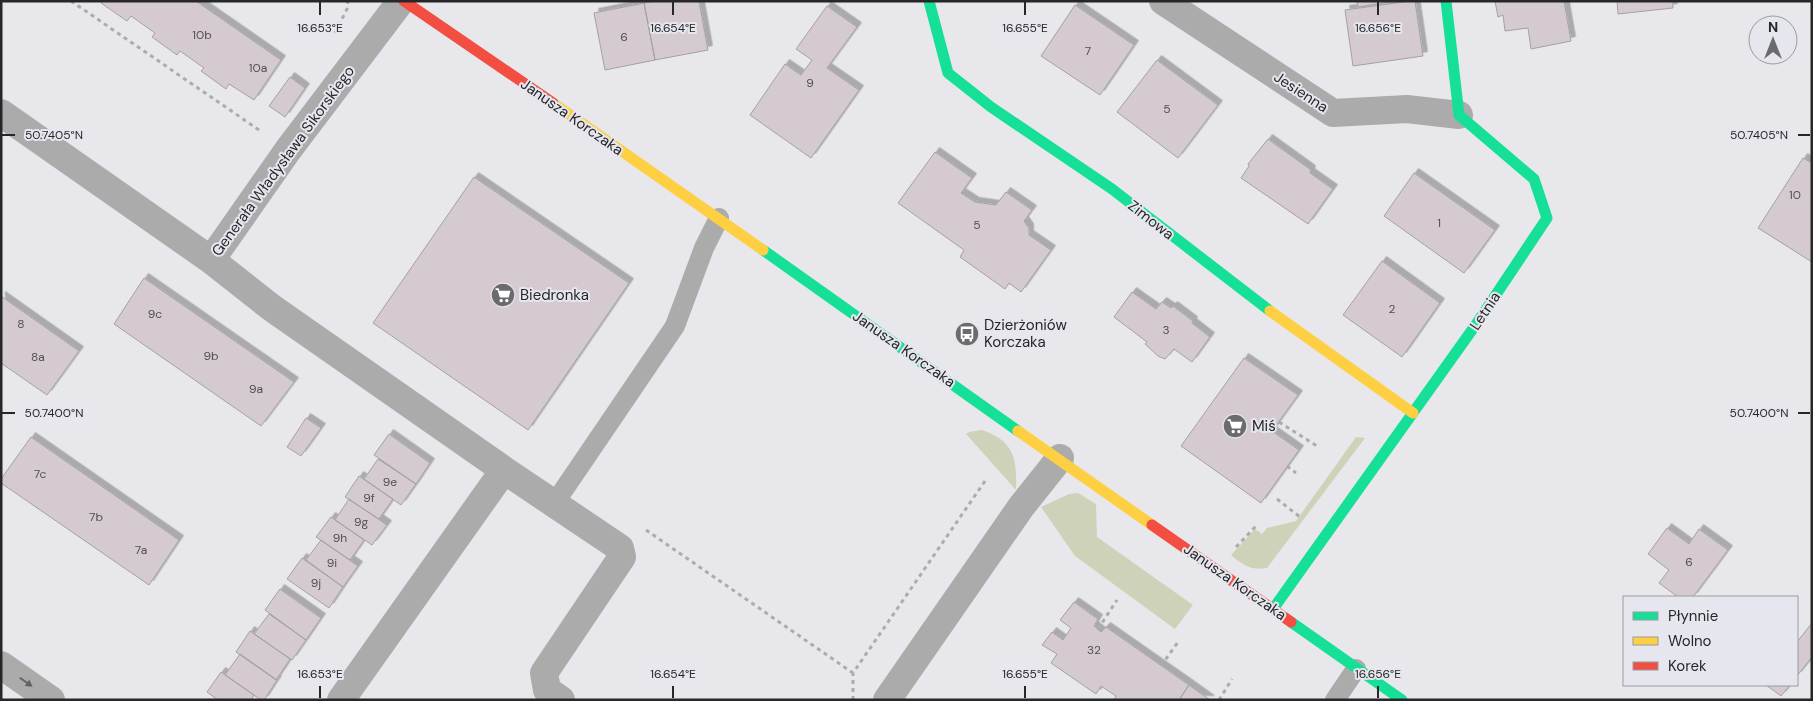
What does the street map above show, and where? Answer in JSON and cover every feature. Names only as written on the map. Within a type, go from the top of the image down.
[{"type":"street","name":"Generała Władysława Sikorskiego","points":[[1,113],[211,260],[288,150],[402,1]]},
{"type":"street","name":"Janusza Korczaka","points":[[402,1],[719,218],[814,287],[1402,700]]},
{"type":"street","name":"Zimowa","points":[[929,1],[948,73],[991,107],[1112,189],[1260,304],[1413,413]]},
{"type":"street","name":"Jesienna","points":[[1163,1],[1333,113],[1407,109],[1459,115]]},
{"type":"street","points":[[1446,1],[1459,115]]},
{"type":"street","name":"Letnia","points":[[1273,609],[1413,413],[1547,218],[1534,179],[1459,115]]},
{"type":"street","points":[[211,260],[272,308],[504,470],[620,548],[622,556],[544,673],[547,690],[561,700]]},
{"type":"street","points":[[887,700],[1021,507],[1060,458]]},
{"type":"street","points":[[341,700],[504,470]]},
{"type":"street","points":[[1,665],[51,700]]},
{"type":"lane","points":[[554,504],[675,326],[704,248],[719,218]]},
{"type":"lane","points":[[1335,700],[1356,669]]},
{"type":"path","points":[[71,1],[288,150]]},
{"type":"path","points":[[1279,422],[1317,446]]},
{"type":"path","points":[[1287,466],[1296,473]]},
{"type":"path","points":[[853,700],[853,673],[985,481]]},
{"type":"path","points":[[1277,499],[1299,516]]},
{"type":"path","points":[[1236,547],[1256,526]]},
{"type":"path","points":[[644,528],[853,673]]},
{"type":"path","points":[[1098,629],[1117,600]]},
{"type":"path","points":[[1161,666],[1178,642]]},
{"type":"path","points":[[1218,700],[1232,679]]},
{"type":"green space","points":[[982,430],[1001,440],[1012,453],[1016,470],[1016,490],[966,434]]},
{"type":"green space","points":[[1356,437],[1365,438],[1267,568],[1256,569],[1247,566],[1231,555],[1255,529],[1262,534],[1267,528],[1296,521]]},
{"type":"green space","points":[[1078,493],[1096,504],[1097,537],[1193,605],[1175,629],[1075,556],[1041,507],[1069,494]]},
{"type":"building","points":[[102,1],[196,1],[281,60],[254,100],[229,84],[226,89],[201,71],[204,68],[180,51],[177,55],[152,37],[155,33],[131,16],[127,21],[101,3]]},
{"type":"building","points":[[654,1],[699,1],[708,50],[655,60],[644,3]]},
{"type":"building","points":[[1357,1],[1396,1],[1358,7]]},
{"type":"building","points":[[1415,1],[1423,56],[1353,66],[1345,10]]},
{"type":"building","points":[[1495,1],[1564,1],[1571,41],[1531,49],[1528,28],[1505,31],[1503,15],[1498,17]]},
{"type":"building","points":[[1617,1],[1673,1],[1673,8],[1618,14]]},
{"type":"building","points":[[644,3],[655,60],[605,70],[594,13]]},
{"type":"building","points":[[1075,5],[1134,45],[1100,95],[1041,56]]},
{"type":"building","points":[[827,6],[857,27],[827,68],[859,90],[811,158],[750,115],[785,64],[801,75],[812,60],[796,49]]},
{"type":"building","points":[[1157,60],[1218,105],[1178,158],[1117,112]]},
{"type":"building","points":[[290,77],[305,88],[285,117],[269,106]]},
{"type":"building","points":[[1268,139],[1311,170],[1310,173],[1333,189],[1308,224],[1241,178],[1249,166],[1248,164]]},
{"type":"building","points":[[935,152],[972,178],[961,193],[975,202],[996,205],[1006,192],[1032,210],[1024,221],[1029,228],[1029,235],[1051,250],[1021,292],[1009,283],[1005,289],[960,257],[964,250],[898,203]]},
{"type":"building","points":[[1803,158],[1812,163],[1812,262],[1758,228]]},
{"type":"building","points":[[1414,173],[1495,230],[1464,273],[1384,216]]},
{"type":"building","points":[[474,177],[629,283],[528,430],[373,323]]},
{"type":"building","points":[[1382,261],[1440,303],[1402,357],[1343,315]]},
{"type":"building","points":[[144,278],[294,382],[261,426],[114,324]]},
{"type":"building","points":[[1132,292],[1156,309],[1162,302],[1171,308],[1173,306],[1210,337],[1192,362],[1174,349],[1165,359],[1158,356],[1145,344],[1147,342],[1114,317]]},
{"type":"building","points":[[1,296],[79,351],[47,395],[1,363]]},
{"type":"building","name":"Miś","points":[[1244,358],[1298,395],[1272,431],[1299,450],[1261,503],[1181,446]]},
{"type":"building","points":[[306,418],[321,428],[301,456],[287,447]]},
{"type":"building","points":[[389,434],[430,463],[416,484],[374,455]]},
{"type":"building","points":[[31,437],[179,540],[149,585],[1,483],[1,479]]},
{"type":"building","points":[[378,459],[416,484],[401,505],[364,479]]},
{"type":"building","points":[[359,476],[393,499],[379,519],[345,497]]},
{"type":"building","points":[[349,499],[387,525],[372,545],[335,520]]},
{"type":"building","points":[[331,517],[364,540],[350,560],[316,537]]},
{"type":"building","points":[[1667,528],[1689,544],[1699,529],[1728,550],[1694,596],[1677,596],[1659,583],[1669,570],[1648,554]]},
{"type":"building","points":[[321,540],[358,566],[343,587],[306,560]]},
{"type":"building","points":[[302,558],[343,587],[329,608],[287,579]]},
{"type":"building","points":[[280,589],[321,618],[306,640],[265,610]]},
{"type":"building","points":[[1074,602],[1098,619],[1094,626],[1101,632],[1106,627],[1189,685],[1179,700],[1114,700],[1116,696],[1101,686],[1096,694],[1051,663],[1057,654],[1042,645],[1052,632],[1063,640],[1071,628],[1060,620]]},
{"type":"building","points":[[269,614],[306,640],[292,660],[254,634]]},
{"type":"building","points":[[1812,623],[1812,657],[1798,675],[1798,641]]},
{"type":"building","points":[[250,631],[290,659],[276,680],[236,652]]},
{"type":"building","points":[[240,654],[277,680],[264,700],[261,700],[225,675]]},
{"type":"building","points":[[221,672],[254,695],[251,700],[218,700],[207,692]]},
{"type":"building","points":[[1189,685],[1210,700],[1179,700]]},
{"type":"building","points":[[1767,686],[1789,686],[1781,696]]},
{"type":"traffic: fast","points":[[929,1],[948,73],[991,107],[1112,189],[1270,311]]},
{"type":"traffic: fast","points":[[1273,609],[1477,323],[1547,218],[1534,179],[1459,115],[1446,1]]},
{"type":"traffic: fast","points":[[763,250],[1018,431]]},
{"type":"traffic: fast","points":[[1291,622],[1402,700]]},
{"type":"traffic: slow","points":[[553,103],[763,250]]},
{"type":"traffic: slow","points":[[1270,311],[1413,413]]},
{"type":"traffic: slow","points":[[1018,431],[1152,525]]},
{"type":"traffic: jam","points":[[404,1],[553,103]]},
{"type":"traffic: jam","points":[[1152,525],[1291,622]]},
{"type":"place","name":"Biedronka","points":[[503,295]]},
{"type":"place","name":"Dzierżoniów Korczaka","points":[[967,334]]},
{"type":"place","name":"Miś","points":[[1235,426]]}]
